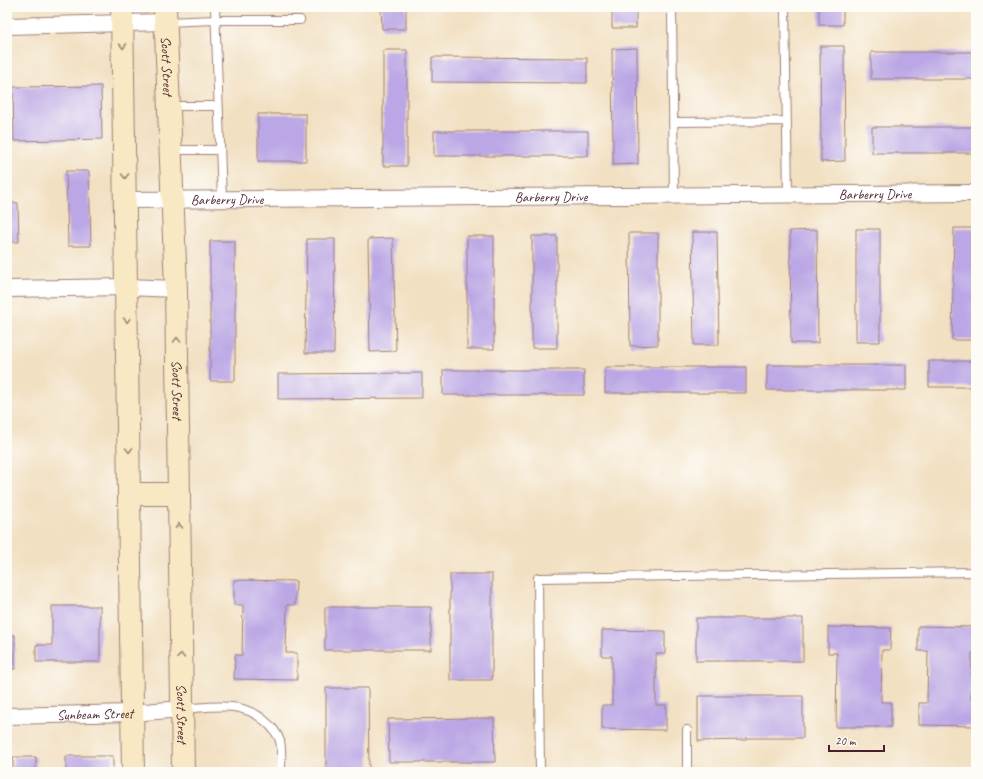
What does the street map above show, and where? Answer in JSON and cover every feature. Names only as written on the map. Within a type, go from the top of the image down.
[{"type":"main road","points":[[123,15],[133,772]]},
{"type":"main road","name":"Scott Street","points":[[165,15],[174,200],[183,772]]},
{"type":"main road","points":[[129,494],[179,494]]},
{"type":"street","points":[[7,26],[123,15],[165,15]]},
{"type":"street","name":"Barberry Drive","points":[[126,200],[976,193]]},
{"type":"street","points":[[7,289],[127,287],[176,289]]},
{"type":"street","name":"Sunbeam Street","points":[[7,716],[132,713],[182,709]]},
{"type":"lane","points":[[215,7],[219,150],[222,199]]},
{"type":"lane","points":[[672,7],[674,196]]},
{"type":"lane","points":[[785,7],[788,195]]},
{"type":"lane","points":[[165,15],[215,20],[300,20]]},
{"type":"lane","points":[[169,106],[218,106]]},
{"type":"lane","points":[[673,122],[787,121]]},
{"type":"lane","points":[[171,150],[219,150]]},
{"type":"lane","points":[[540,772],[538,578],[976,572]]},
{"type":"lane","points":[[182,709],[228,706],[249,710],[275,730],[280,741],[281,772]]},
{"type":"lane","points":[[687,730],[687,772]]},
{"type":"building","points":[[381,7],[406,7],[406,29],[382,29]]},
{"type":"building","points":[[612,7],[636,7],[636,28],[612,28]]},
{"type":"building","points":[[819,7],[843,7],[843,25],[819,25]]},
{"type":"building","points":[[820,46],[844,46],[845,161],[821,162]]},
{"type":"building","points":[[637,48],[638,164],[613,165],[612,49]]},
{"type":"building","points":[[383,50],[407,50],[407,166],[383,166]]},
{"type":"building","points":[[871,52],[976,52],[976,79],[871,79]]},
{"type":"building","points":[[432,57],[587,58],[587,83],[432,82]]},
{"type":"building","points":[[101,86],[102,139],[14,141],[13,87]]},
{"type":"building","points":[[258,114],[306,114],[306,161],[258,161]]},
{"type":"building","points":[[872,127],[976,127],[976,153],[872,153]]},
{"type":"building","points":[[434,131],[588,131],[588,156],[434,156]]},
{"type":"building","points":[[66,171],[89,171],[91,246],[68,246]]},
{"type":"building","points":[[7,203],[18,203],[19,242],[7,242]]},
{"type":"building","points":[[954,228],[976,228],[976,340],[952,340]]},
{"type":"building","points":[[856,229],[880,229],[880,342],[856,342]]},
{"type":"building","points":[[817,230],[818,343],[791,343],[790,231]]},
{"type":"building","points":[[692,232],[717,232],[719,345],[694,345]]},
{"type":"building","points":[[629,233],[658,233],[658,345],[630,346]]},
{"type":"building","points":[[467,236],[494,236],[494,349],[467,349]]},
{"type":"building","points":[[532,236],[557,236],[557,348],[532,348]]},
{"type":"building","points":[[393,238],[396,351],[370,352],[368,239]]},
{"type":"building","points":[[307,239],[335,239],[334,353],[305,353]]},
{"type":"building","points":[[210,241],[235,241],[235,381],[210,381]]},
{"type":"building","points":[[929,361],[976,361],[976,387],[929,387]]},
{"type":"building","points":[[767,365],[906,365],[906,390],[767,390]]},
{"type":"building","points":[[605,367],[746,367],[746,393],[605,393]]},
{"type":"building","points":[[443,370],[584,370],[584,395],[443,395]]},
{"type":"building","points":[[422,373],[422,398],[278,399],[278,374]]},
{"type":"building","points":[[450,574],[492,574],[492,680],[450,680]]},
{"type":"building","points":[[234,580],[296,581],[295,605],[287,605],[286,653],[297,653],[297,680],[234,679],[235,655],[242,655],[243,605],[234,605]]},
{"type":"building","points":[[52,606],[100,606],[100,662],[36,662],[36,645],[52,645]]},
{"type":"building","points":[[325,607],[431,607],[431,650],[325,650]]},
{"type":"building","points":[[696,618],[803,618],[803,661],[696,661]]},
{"type":"building","points":[[918,626],[976,627],[976,653],[972,653],[971,700],[976,700],[976,726],[919,725],[919,703],[927,703],[928,651],[918,651]]},
{"type":"building","points":[[828,627],[891,628],[890,650],[882,650],[881,702],[891,702],[891,727],[836,727],[837,653],[828,653]]},
{"type":"building","points":[[602,630],[665,631],[665,654],[656,654],[656,705],[666,705],[666,730],[602,729],[602,705],[612,705],[612,656],[602,656]]},
{"type":"building","points":[[7,635],[15,635],[15,669],[7,669]]},
{"type":"building","points":[[326,688],[368,688],[369,772],[326,772]]},
{"type":"building","points":[[698,696],[803,696],[803,738],[746,738],[746,740],[698,741]]},
{"type":"building","points":[[494,718],[495,762],[389,762],[388,719]]},
{"type":"building","points":[[66,756],[113,756],[113,772],[66,772]]},
{"type":"building","points":[[13,757],[36,757],[36,770],[52,770],[52,772],[13,772]]}]
